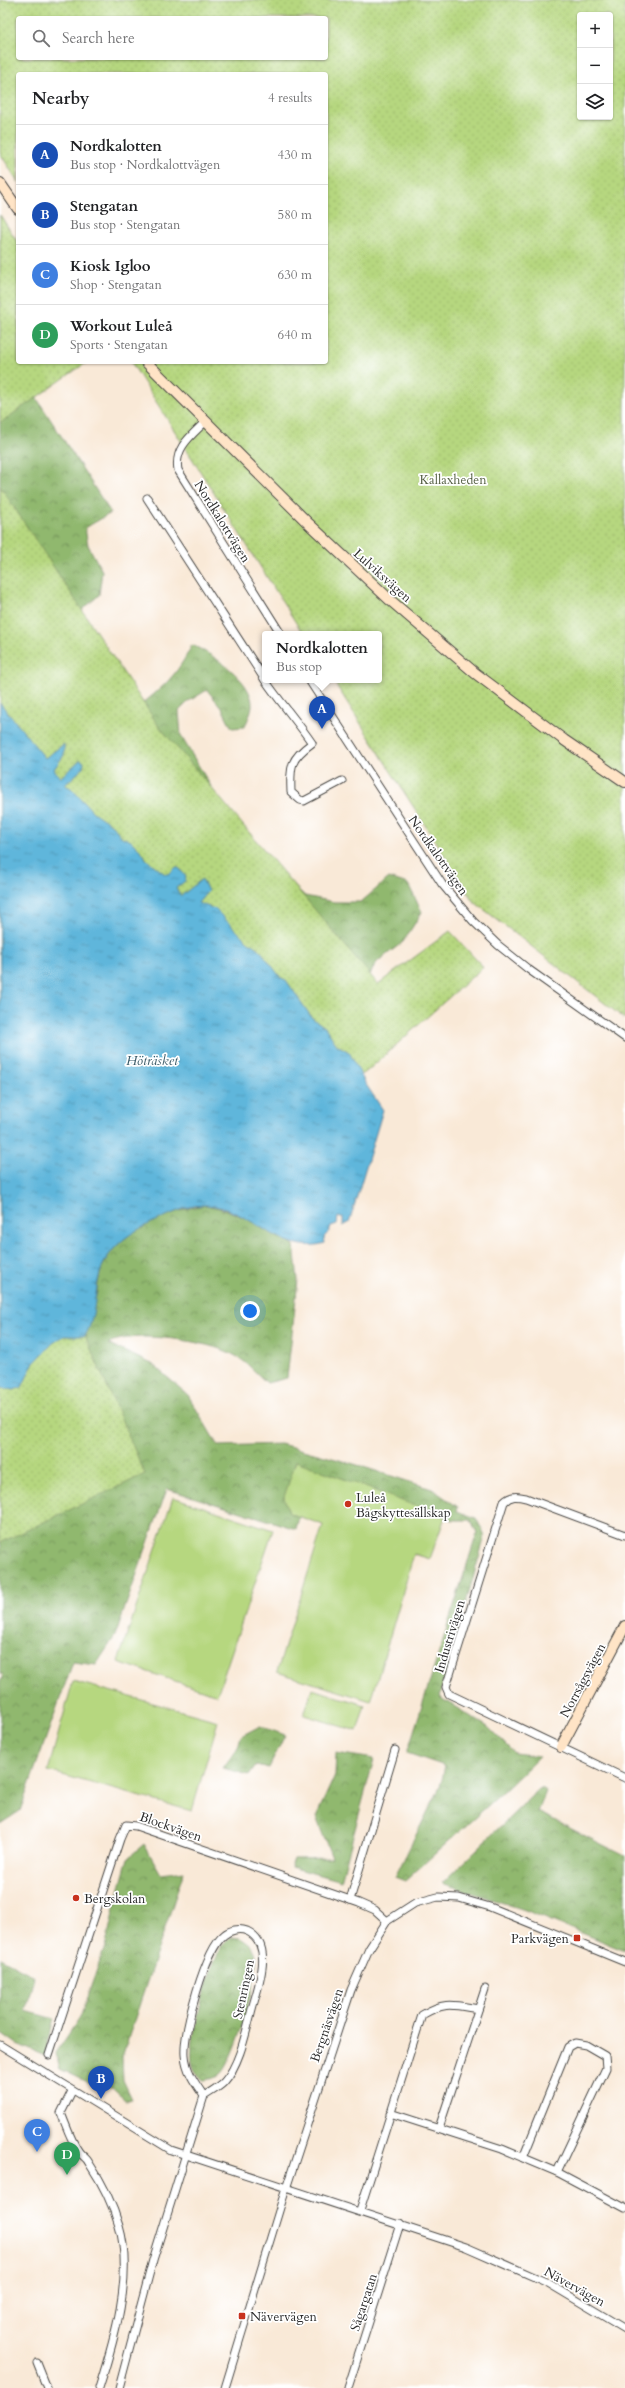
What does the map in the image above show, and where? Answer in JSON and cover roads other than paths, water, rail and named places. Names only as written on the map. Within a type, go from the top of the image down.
[{"type":"main road","points":[[0,183],[16,206]]},
{"type":"main road","name":"Lulviksvägen","points":[[148,364],[205,422],[390,600],[475,673],[564,740],[625,782]]},
{"type":"main road","name":"Norrsågsvägen","points":[[561,1747],[625,1626]]},
{"type":"street","name":"Nordkalottvägen","points":[[205,422],[179,450],[177,459],[178,470],[278,631]]},
{"type":"street","points":[[147,498],[262,675]]},
{"type":"street","points":[[267,683],[285,710],[312,743],[293,759],[290,774],[291,792],[300,800],[304,801],[342,781]]},
{"type":"street","name":"Nordkalottvägen","points":[[311,683],[442,884],[473,921],[498,945],[528,969],[625,1038]]},
{"type":"street","name":"Industrivägen","points":[[625,1535],[538,1502],[517,1496],[504,1502],[446,1687],[450,1694],[625,1778]]},
{"type":"street","points":[[350,1900],[395,1750]]},
{"type":"street","name":"Blockvägen","points":[[49,2054],[120,1839],[126,1825],[136,1826],[350,1900],[369,1907],[387,1921]]},
{"type":"street","name":"Bergnäsvägen","points":[[225,2388],[286,2188],[351,1990],[370,1949],[387,1921],[415,1903],[438,1896],[458,1898],[490,1907],[625,1962]]},
{"type":"street","name":"Stenringen","points":[[231,1931],[246,1931],[257,1939],[261,1947],[262,1962],[258,1985],[234,2067],[223,2082],[204,2096],[189,2073],[185,2054],[189,2022],[201,1980],[215,1945],[231,1931]]},
{"type":"street","points":[[439,2128],[485,1989]]},
{"type":"street","points":[[360,2210],[422,2015],[439,2005],[452,2005],[478,2010]]},
{"type":"street","points":[[523,2158],[568,2047],[575,2043],[586,2045],[605,2056],[606,2068],[557,2172]]},
{"type":"street","name":"Nävervägen","points":[[0,2045],[72,2091],[171,2150],[286,2188],[360,2210],[466,2246],[572,2296],[625,2329]]},
{"type":"street","points":[[72,2091],[61,2113],[79,2151],[89,2161],[101,2185],[119,2225],[124,2250],[123,2278],[117,2317],[99,2388]]},
{"type":"street","points":[[119,2388],[153,2260],[204,2096]]},
{"type":"street","points":[[390,2113],[439,2128],[523,2158],[557,2172],[625,2208]]},
{"type":"street","name":"Sågargatan","points":[[348,2388],[400,2224]]},
{"type":"street","points":[[37,2363],[47,2388]]},
{"type":"water","name":"Höträsket","points":[[0,703],[45,758],[64,744],[64,755],[54,769],[60,778],[80,760],[84,762],[83,768],[65,785],[71,788],[93,812],[112,825],[122,837],[131,841],[143,853],[146,859],[165,874],[169,874],[176,867],[180,869],[186,877],[185,881],[176,888],[181,896],[202,879],[208,891],[198,903],[215,909],[246,940],[260,950],[281,978],[286,980],[312,1018],[325,1027],[337,1045],[349,1052],[365,1083],[383,1110],[349,1223],[343,1226],[343,1217],[338,1217],[337,1224],[331,1226],[329,1232],[324,1237],[325,1243],[309,1246],[294,1243],[280,1238],[238,1214],[223,1208],[207,1205],[188,1207],[151,1223],[137,1230],[119,1243],[103,1264],[97,1285],[93,1316],[85,1336],[64,1336],[53,1343],[33,1364],[22,1387],[14,1390],[0,1388]]},
{"type":"place","name":"Nordkalotten","points":[[322,729]]},
{"type":"place","name":"Luleå Bågskyttesällskap","points":[[348,1504]]},
{"type":"place","name":"Bergskolan","points":[[76,1898]]},
{"type":"place","name":"Parkvägen","points":[[577,1938]]},
{"type":"place","name":"Stengatan","points":[[101,2099]]},
{"type":"place","name":"Kiosk Igloo","points":[[37,2152]]},
{"type":"place","name":"Workout Luleå","points":[[67,2175]]},
{"type":"place","name":"Nävervägen","points":[[242,2316]]},
{"type":"park label","name":"Kallaxheden","points":[[453,479]]}]
